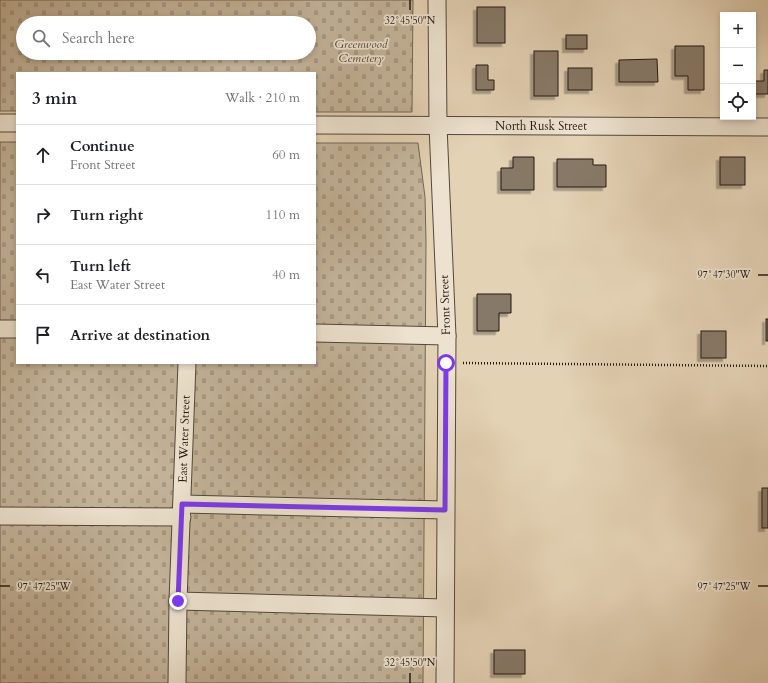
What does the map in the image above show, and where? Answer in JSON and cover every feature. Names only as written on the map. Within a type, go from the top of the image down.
[{"type":"street","name":"Front Street","points":[[437,0],[438,126],[446,336],[445,683]]},
{"type":"street","points":[[0,123],[16,123]]},
{"type":"street","name":"North Rusk Street","points":[[316,125],[768,127]]},
{"type":"street","points":[[0,329],[16,329]]},
{"type":"street","points":[[316,333],[446,336]]},
{"type":"street","name":"East Water Street","points":[[177,683],[178,601],[187,364]]},
{"type":"street","points":[[0,516],[182,510],[445,510]]},
{"type":"street","points":[[178,601],[445,608]]},
{"type":"path","points":[[446,363],[768,366]]},
{"type":"green space","name":"Greenwood Cemetery","points":[[0,0],[413,0],[412,112],[316,112],[316,72],[16,72],[16,111],[0,111]]},
{"type":"green space","points":[[0,142],[16,142],[16,364],[316,364],[316,143],[418,143],[425,197],[426,242],[423,683],[0,683]]},
{"type":"building","points":[[477,7],[505,7],[505,43],[477,43]]},
{"type":"building","points":[[566,35],[587,35],[587,49],[566,49]]},
{"type":"building","points":[[675,46],[704,46],[704,90],[688,90],[688,76],[675,76]]},
{"type":"building","points":[[534,51],[558,51],[558,96],[534,96]]},
{"type":"building","points":[[657,59],[658,82],[619,82],[619,60]]},
{"type":"building","points":[[476,65],[488,65],[488,80],[494,80],[494,90],[476,90]]},
{"type":"building","points":[[568,68],[592,68],[592,90],[568,90]]},
{"type":"building","points":[[764,70],[768,70],[768,94],[756,94],[756,81],[764,81]]},
{"type":"building","points":[[513,157],[534,157],[534,190],[501,190],[501,168],[513,168]]},
{"type":"building","points":[[720,157],[745,157],[745,185],[720,185]]},
{"type":"building","points":[[557,159],[593,159],[593,165],[606,165],[606,187],[557,187]]},
{"type":"building","points":[[477,294],[511,294],[511,313],[499,313],[499,331],[477,331]]},
{"type":"building","points":[[766,319],[768,319],[768,341],[766,341]]},
{"type":"building","points":[[701,331],[726,331],[726,358],[701,358]]},
{"type":"building","points":[[762,488],[768,488],[768,528],[762,528]]},
{"type":"building","points":[[494,650],[525,650],[525,674],[494,674]]},
{"type":"route","points":[[178,601],[182,504],[445,510],[446,363]]}]
